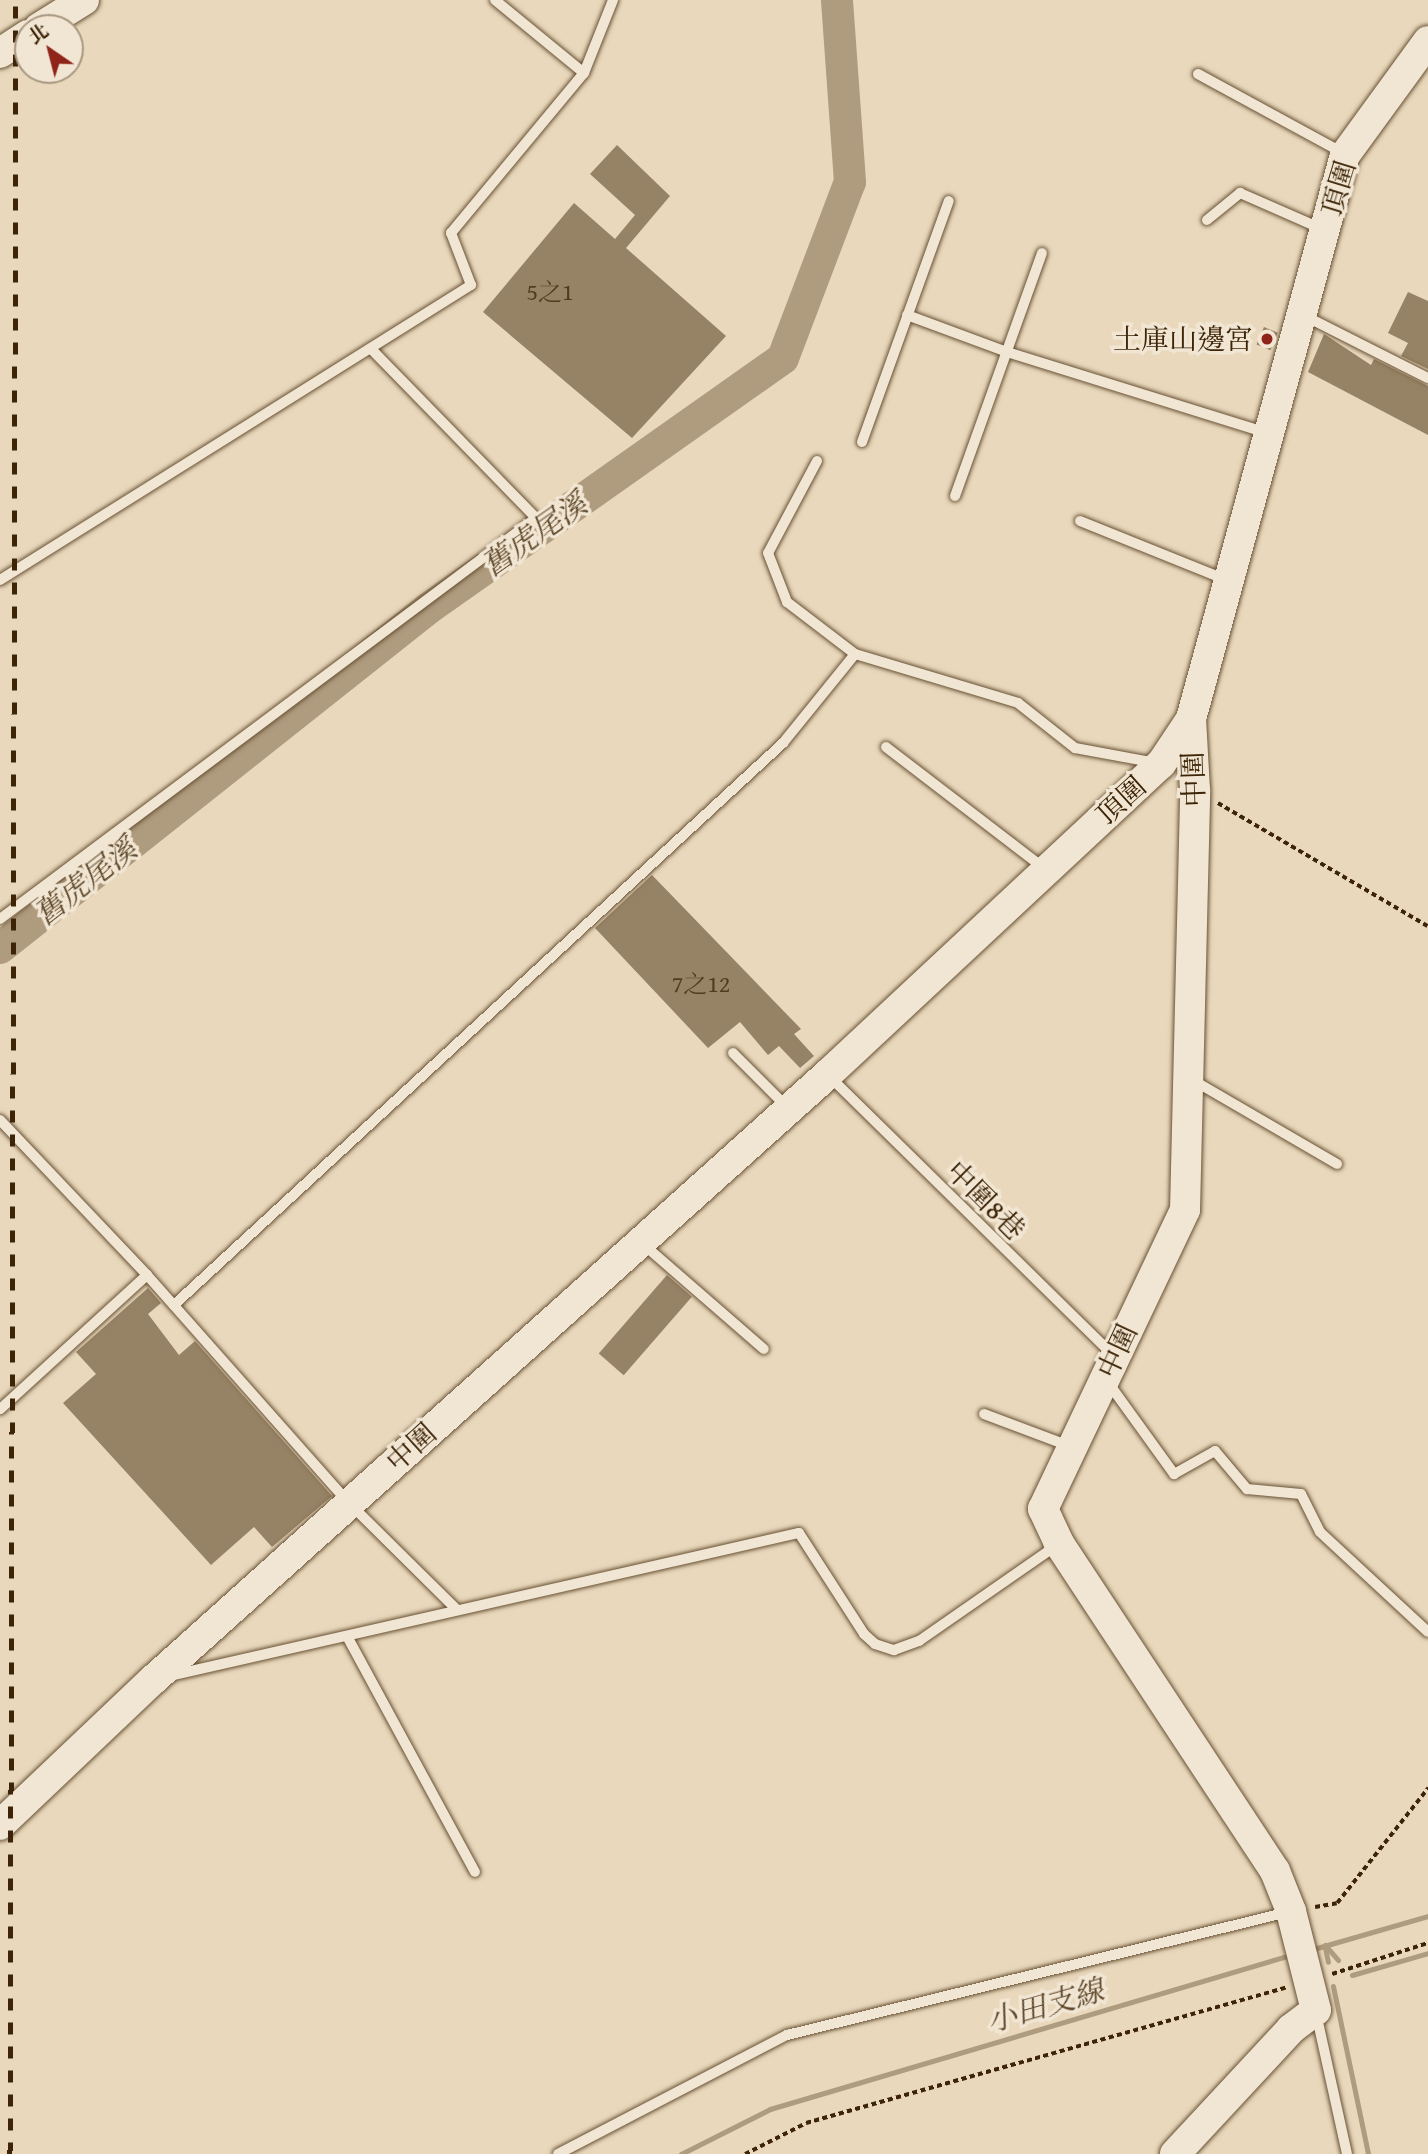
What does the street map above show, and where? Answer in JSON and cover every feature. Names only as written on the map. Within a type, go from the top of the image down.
[{"type":"street","points":[[62,14],[84,0]]},
{"type":"street","name":"頂圍","points":[[828,1074],[1045,869],[1161,764],[1191,719],[1272,434],[1345,155],[1428,41]]},
{"type":"street","name":"中圍","points":[[1191,719],[1195,790],[1185,1210],[1043,1509],[1059,1543],[1275,1871],[1291,1912],[1310,1996]]},
{"type":"street","name":"中圍","points":[[0,1825],[154,1679],[828,1074]]},
{"type":"street","points":[[1175,2154],[1291,2029],[1310,1996]]},
{"type":"lane","points":[[495,0],[584,73]]},
{"type":"lane","points":[[0,580],[471,285],[452,233],[584,73],[613,0]]},
{"type":"lane","points":[[1198,74],[1345,155]]},
{"type":"lane","points":[[1207,220],[1240,193],[1324,230]]},
{"type":"lane","points":[[862,442],[948,201]]},
{"type":"lane","points":[[955,496],[1042,253]]},
{"type":"lane","points":[[907,314],[1007,352],[1272,434]]},
{"type":"lane","points":[[1302,315],[1428,378]]},
{"type":"lane","points":[[0,919],[536,518],[371,349]]},
{"type":"lane","points":[[817,461],[768,553],[786,602],[855,654],[1018,703],[1075,748],[1161,764]]},
{"type":"lane","points":[[1080,521],[1230,581]]},
{"type":"lane","points":[[174,1305],[783,743],[855,654]]},
{"type":"lane","points":[[886,747],[1045,869]]},
{"type":"lane","points":[[733,1053],[789,1109]]},
{"type":"lane","name":"中圍8巷","points":[[828,1074],[1109,1366],[1174,1474],[1215,1451],[1247,1489],[1301,1494],[1320,1532],[1428,1632]]},
{"type":"lane","points":[[1188,1077],[1337,1164]]},
{"type":"lane","points":[[0,1120],[147,1275],[349,1503],[457,1610]]},
{"type":"lane","points":[[641,1242],[764,1349]]},
{"type":"lane","points":[[0,1409],[147,1275]]},
{"type":"lane","points":[[985,1414],[1072,1447]]},
{"type":"lane","points":[[154,1679],[348,1638],[457,1610],[799,1533],[864,1634],[875,1644],[894,1650],[919,1641],[1059,1543]]},
{"type":"lane","points":[[348,1638],[475,1872]]},
{"type":"lane","points":[[558,2154],[787,2035],[1291,1912]]},
{"type":"lane","points":[[1310,1996],[1347,2154]]},
{"type":"path","points":[[1195,790],[1428,926]]},
{"type":"path","points":[[1291,1912],[1337,1903],[1428,1788]]},
{"type":"path","points":[[745,2154],[806,2123],[1310,1996],[1428,1943]]},
{"type":"building","points":[[617,145],[670,196],[626,248],[726,336],[632,438],[483,312],[574,203],[615,239],[635,215],[590,174]]},
{"type":"building","points":[[1408,292],[1428,301],[1428,369],[1401,356],[1408,343],[1388,333]]},
{"type":"building","name":"土庫山邊宮","points":[[1264,327],[1278,333],[1270,350],[1257,344]]},
{"type":"building","points":[[1324,334],[1371,365],[1374,359],[1428,386],[1428,435],[1308,372]]},
{"type":"building","points":[[652,875],[801,1029],[794,1034],[814,1056],[800,1068],[779,1046],[768,1055],[740,1022],[708,1048],[595,928]]},
{"type":"building","points":[[667,1275],[692,1297],[624,1375],[599,1353]]},
{"type":"building","points":[[148,1288],[161,1303],[148,1314],[179,1355],[195,1341],[332,1496],[272,1547],[254,1527],[211,1565],[63,1403],[96,1374],[76,1352]]},
{"type":"waterway","name":"舊虎尾溪","points":[[0,948],[429,608],[783,358],[850,182],[837,0]]},
{"type":"waterway","name":"小田支線","points":[[1310,1950],[1428,1916]]},
{"type":"waterway","points":[[1325,1945],[1338,1960]]},
{"type":"waterway","points":[[1325,1948],[1328,1962]]},
{"type":"waterway","points":[[1352,1975],[1428,1953]]},
{"type":"waterway","name":"小田支線","points":[[681,2154],[770,2109],[1294,1954]]},
{"type":"waterway","points":[[1333,1986],[1368,2154]]},
{"type":"railway","points":[[10,2154],[16,0]]},
{"type":"place","name":"土庫山邊宮","points":[[1267,339]]}]
